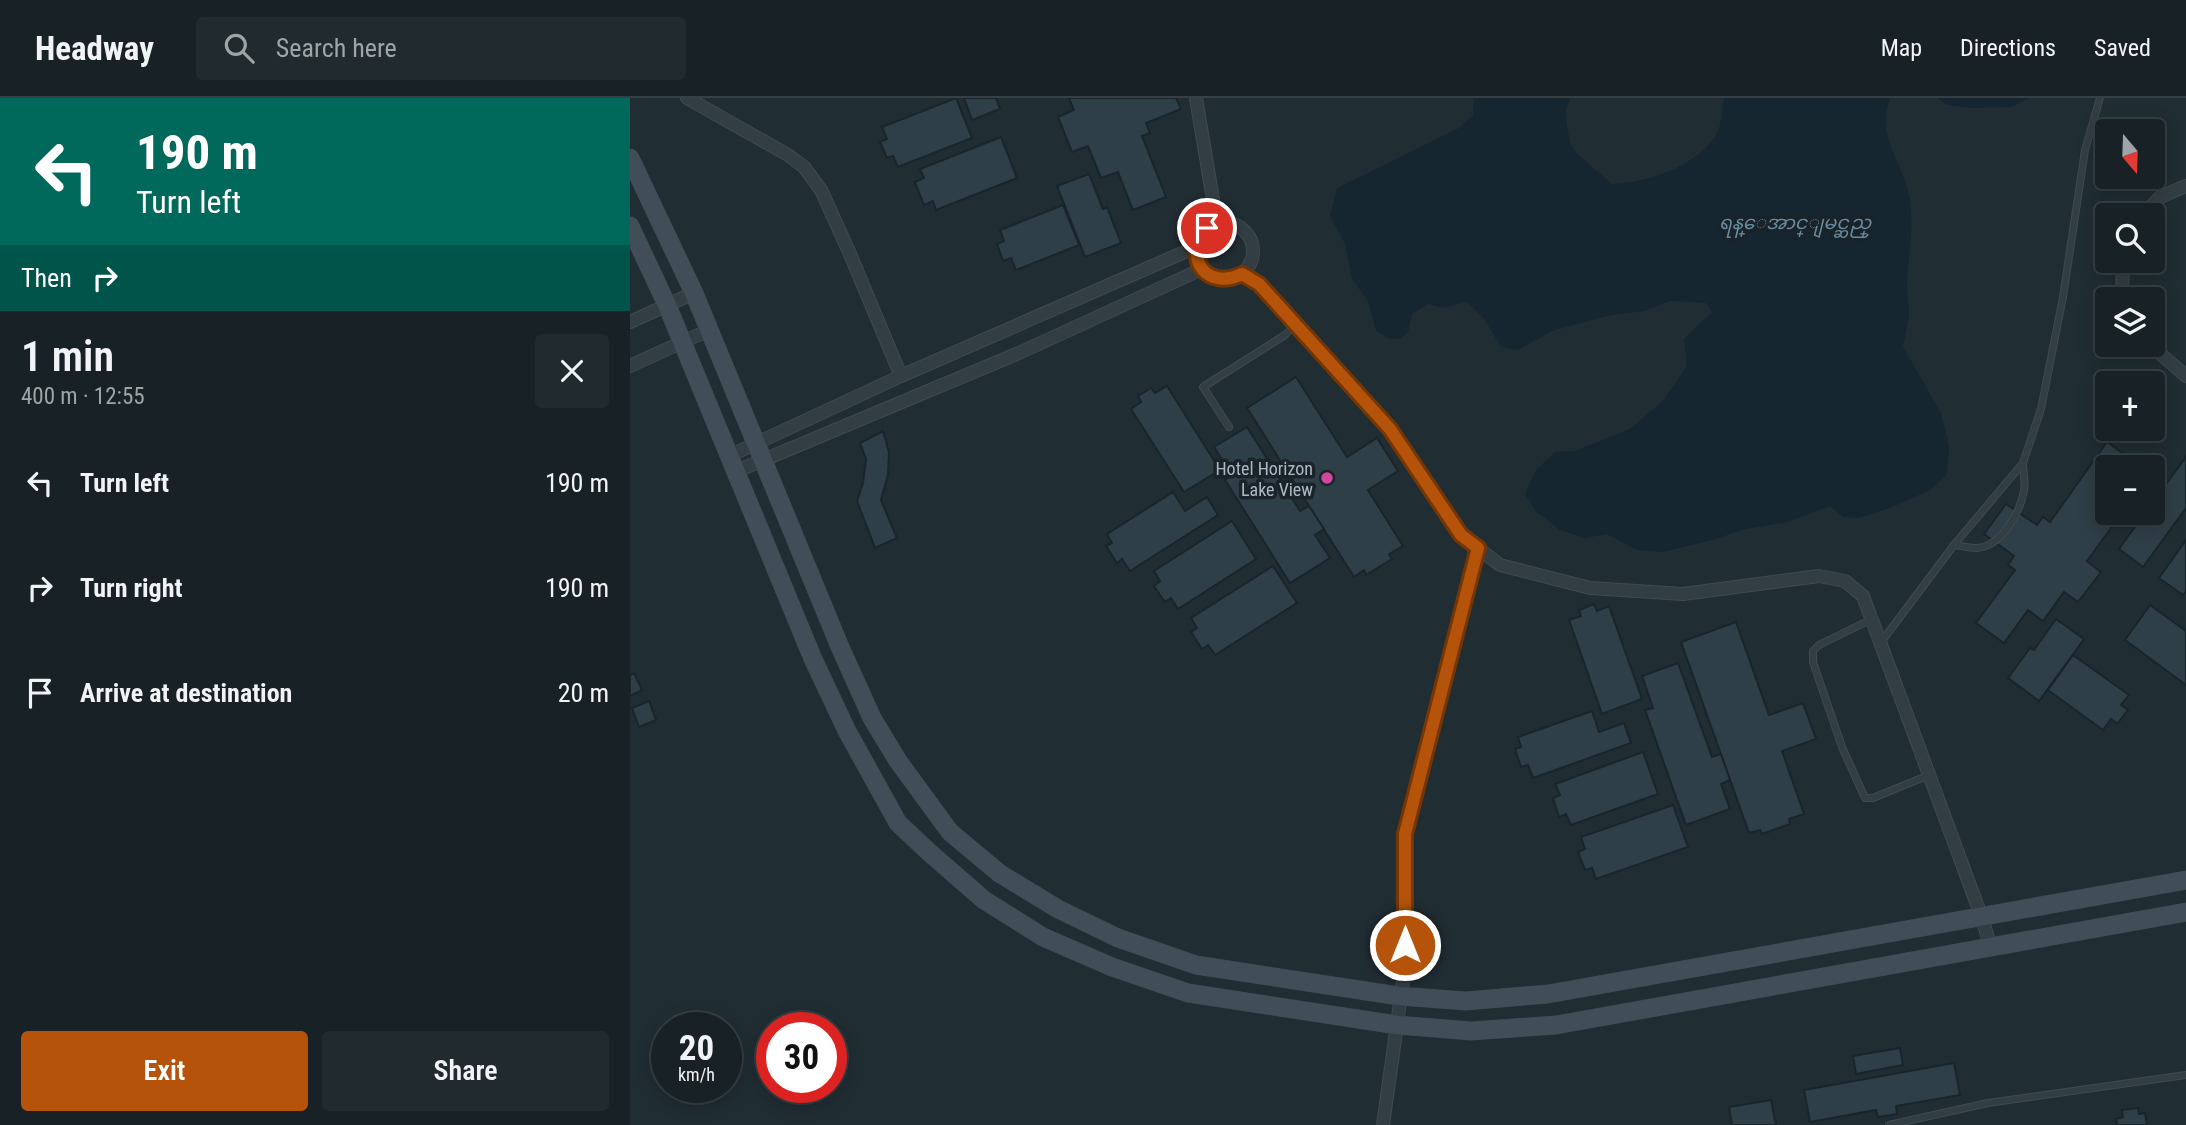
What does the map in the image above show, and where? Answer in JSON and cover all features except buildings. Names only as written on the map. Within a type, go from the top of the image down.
[{"type":"main road","points":[[630,158],[694,293],[840,647],[872,718],[898,761],[950,832],[999,873],[1058,909],[1118,938],[1196,965],[1402,996],[1466,1001],[1548,994],[2186,880]]},
{"type":"main road","points":[[630,226],[667,305],[813,659],[847,731],[898,823],[984,900],[1043,937],[1112,967],[1188,993],[1397,1025],[1471,1031],[1556,1025],[2186,912]]},
{"type":"street","points":[[687,98],[788,155],[804,167],[821,190],[901,376]]},
{"type":"street","points":[[1196,98],[1217,223]]},
{"type":"street","points":[[2154,203],[2160,197],[2186,186]]},
{"type":"street","points":[[1217,223],[1239,226],[1248,233],[1253,243],[1254,255],[1250,265],[1242,274],[1232,279],[1211,276],[1202,269],[1197,258],[1196,247],[1200,237],[1207,228],[1217,223]]},
{"type":"street","points":[[760,452],[901,376],[1196,247]]},
{"type":"street","points":[[733,464],[1019,353],[1202,269]]},
{"type":"street","points":[[1242,274],[1259,284],[1390,429],[1461,535],[1500,565],[1590,588],[1684,594],[1819,576],[1845,581],[1863,596],[1990,946]]},
{"type":"street","points":[[630,322],[694,293]]},
{"type":"street","points":[[630,366],[709,330]]},
{"type":"street","points":[[1010,330],[1019,353]]},
{"type":"street","points":[[2164,357],[2186,376]]},
{"type":"street","points":[[1383,1125],[1402,996],[1405,834],[1478,548]]},
{"type":"lane","points":[[1880,643],[1954,545],[2023,463],[2041,409],[2063,297],[2085,150],[2100,98]]},
{"type":"lane","points":[[1229,427],[1203,387],[1285,335],[1296,324]]},
{"type":"lane","points":[[1954,545],[1978,548],[1990,544],[2008,527],[2019,508],[2025,488],[2023,463]]},
{"type":"lane","points":[[1872,619],[1819,645],[1813,651],[1813,662],[1842,747],[1865,798],[1873,799],[1929,775]]},
{"type":"lane","points":[[1889,1125],[1988,1103],[2186,1075]]},
{"type":"water","name":"ရန္ေအာင္ျမင္ဆည္","points":[[1474,98],[1571,98],[1565,111],[1570,144],[1576,153],[1612,184],[1657,176],[1699,153],[1718,131],[1724,98],[1891,98],[1887,110],[1887,134],[1908,191],[1911,214],[1907,283],[1909,315],[1903,347],[1941,413],[1949,446],[1947,475],[1930,490],[1859,518],[1843,517],[1830,506],[1784,523],[1744,529],[1663,552],[1637,550],[1607,534],[1585,538],[1560,530],[1536,511],[1525,494],[1536,470],[1555,452],[1575,451],[1630,429],[1663,401],[1687,366],[1684,339],[1712,312],[1706,303],[1670,301],[1645,311],[1611,315],[1552,331],[1518,350],[1501,347],[1485,320],[1467,302],[1443,308],[1428,304],[1412,314],[1408,332],[1401,338],[1390,339],[1376,331],[1368,301],[1352,279],[1345,244],[1330,216],[1337,188],[1459,128],[1473,115]]},
{"type":"water","points":[[1937,98],[2029,98],[2012,107],[1971,108],[1947,105]]},
{"type":"place","name":"Hotel Horizon Lake View","points":[[1327,478]]},
{"type":"route","points":[[1207,228],[1196,247],[1202,269],[1221,279],[1232,279],[1242,274],[1259,284],[1390,429],[1461,535],[1478,548],[1405,834],[1405,945]]}]
